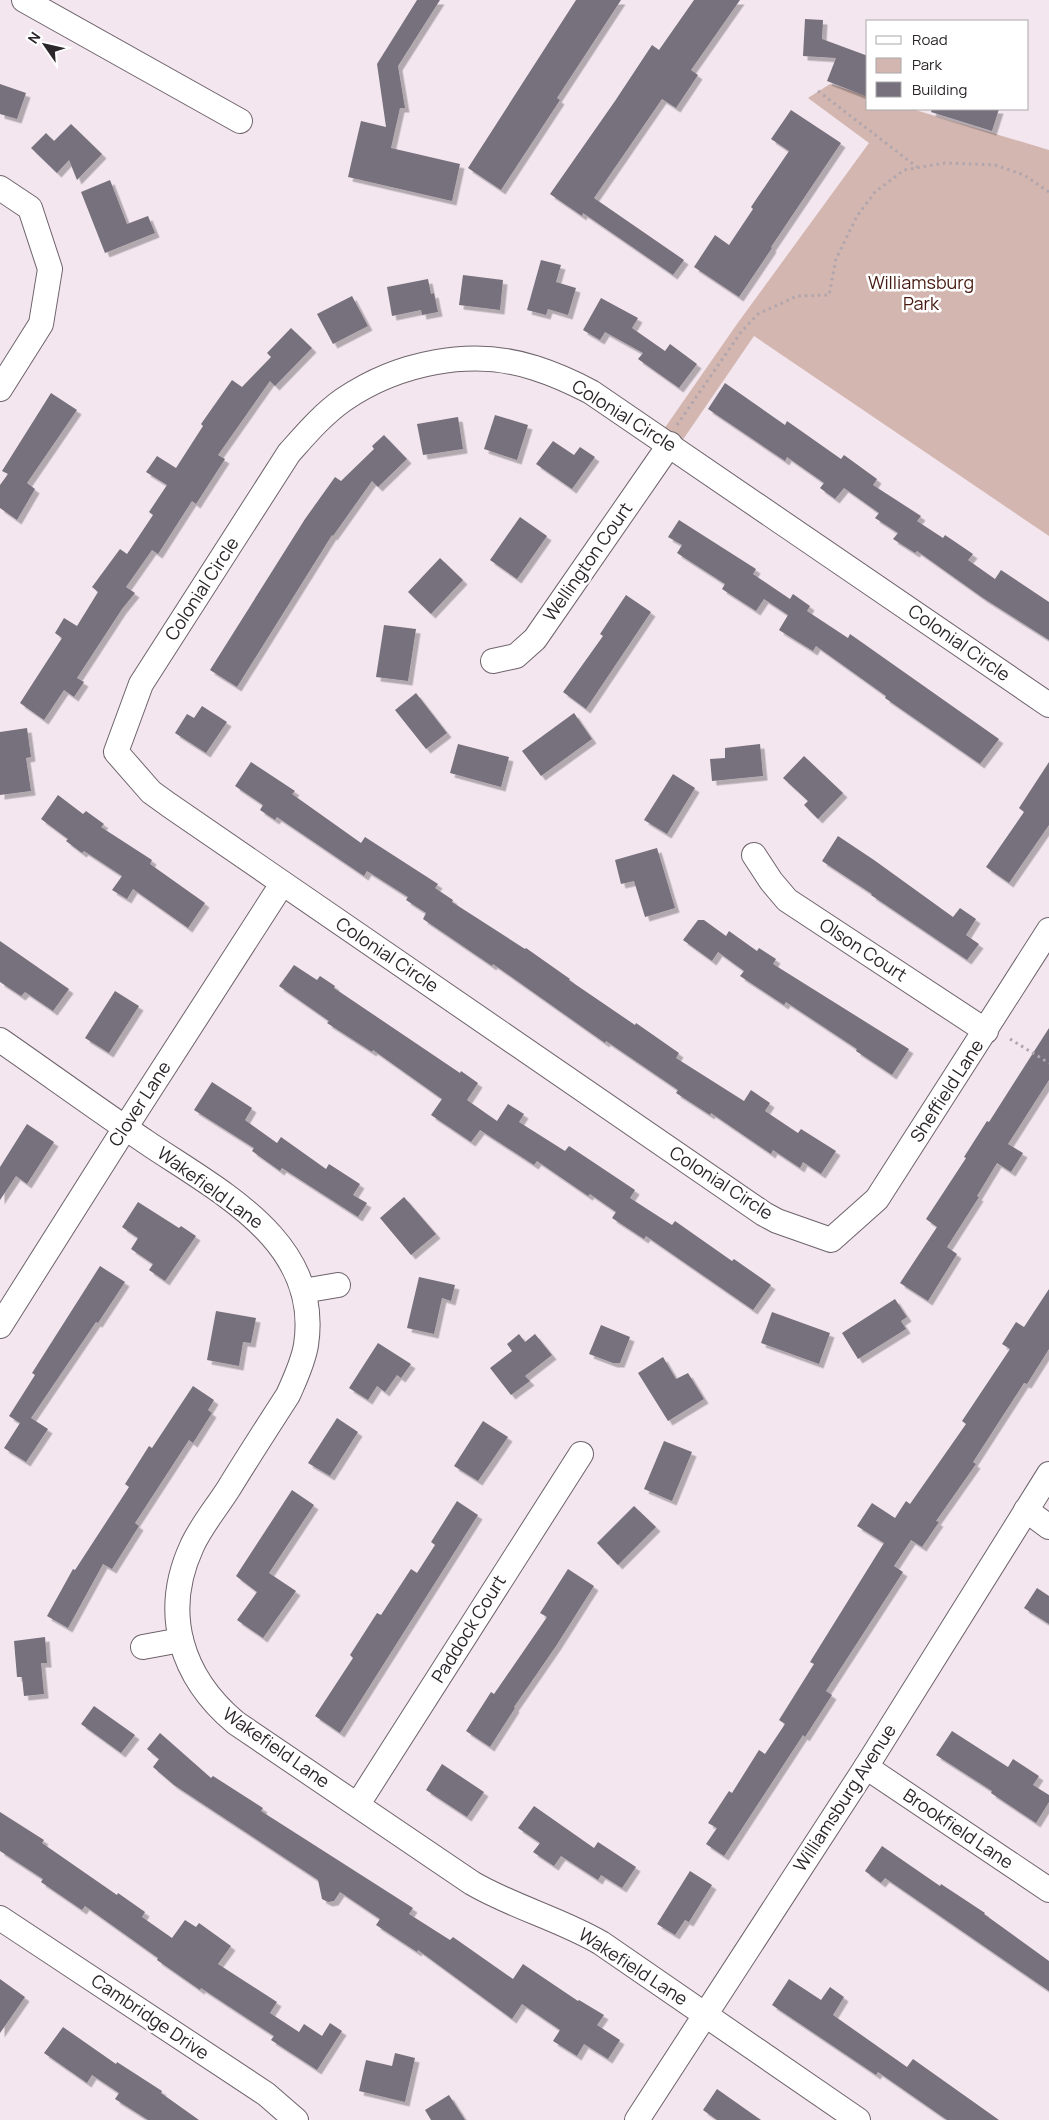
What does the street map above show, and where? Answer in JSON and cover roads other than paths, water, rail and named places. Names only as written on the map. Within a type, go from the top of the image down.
[{"type":"street","points":[[24,0],[240,121]]},
{"type":"street","points":[[0,188],[30,208],[50,269],[41,324],[0,389]]},
{"type":"street","name":"Colonial Circle","points":[[831,1240],[777,1221],[764,1214],[151,792],[116,752],[141,684],[289,453],[317,421],[342,401],[368,385],[399,371],[431,363],[464,359],[499,361],[533,367],[564,378],[590,392],[1049,705]]},
{"type":"street","name":"Wellington Court","points":[[493,662],[516,656],[535,639],[667,443]]},
{"type":"street","name":"Olson Court","points":[[754,855],[771,881],[787,900],[986,1031]]},
{"type":"street","name":"Clover Lane","points":[[0,1326],[282,884]]},
{"type":"street","name":"Sheffield Lane","points":[[831,1240],[877,1199],[1049,930]]},
{"type":"street","name":"Wakefield Lane","points":[[0,1040],[125,1128],[241,1206],[266,1228],[286,1252],[303,1292],[307,1317],[306,1345],[299,1370],[288,1395],[193,1545],[178,1590],[177,1616],[181,1640],[190,1666],[201,1686],[219,1709],[236,1723],[472,1883],[493,1895],[576,1928],[601,1943],[858,2120]]},
{"type":"street","points":[[303,1292],[338,1285]]},
{"type":"street","name":"Paddock Court","points":[[358,1804],[581,1454]]},
{"type":"street","name":"Williamsburg Avenue","points":[[637,2120],[866,1767],[1049,1474]]},
{"type":"street","points":[[1026,1510],[1049,1527]]},
{"type":"street","points":[[143,1647],[181,1640]]},
{"type":"street","name":"Brookfield Lane","points":[[866,1767],[1049,1890]]},
{"type":"street","name":"Cambridge Drive","points":[[0,1918],[266,2094],[296,2120]]},
{"type":"park label","name":"Williamsburg Park","points":[[921,293]]}]
